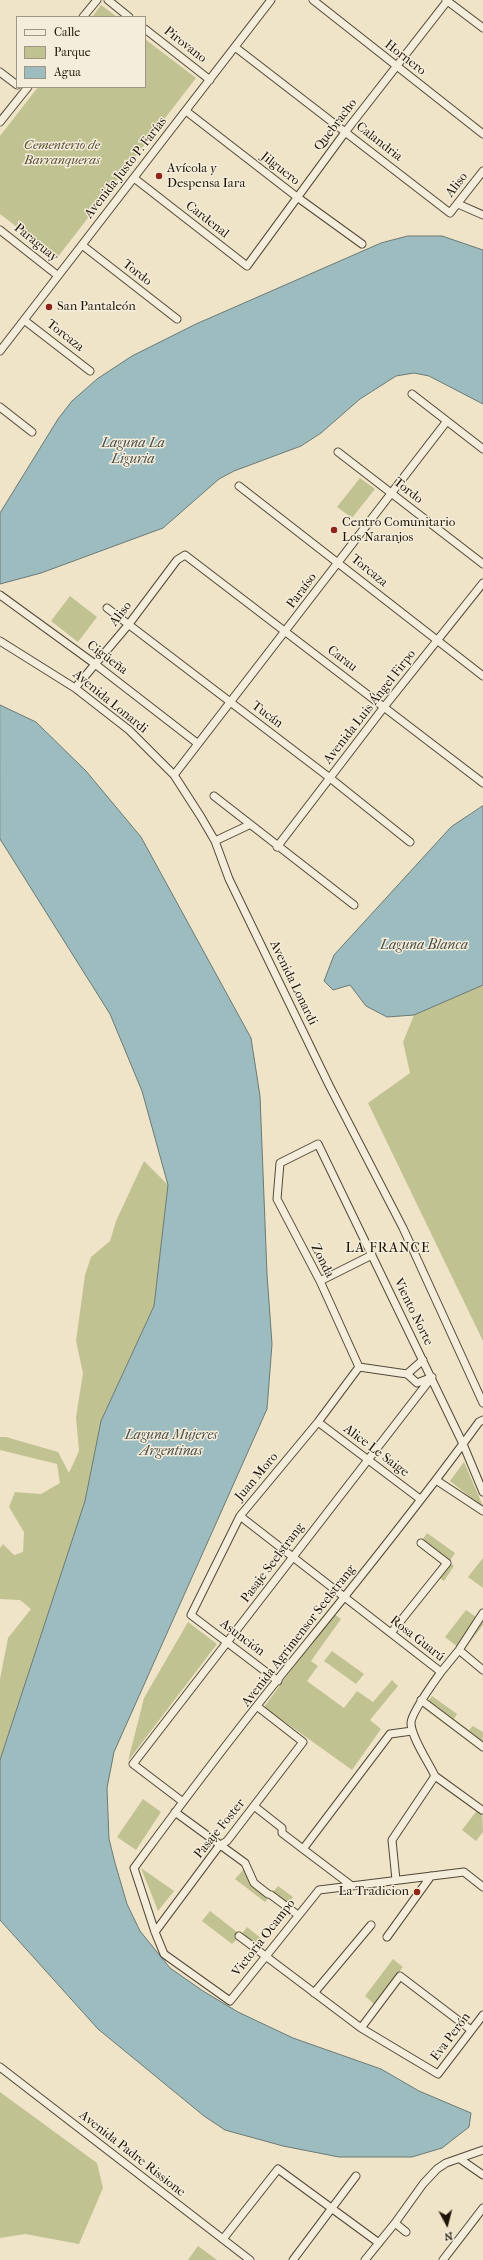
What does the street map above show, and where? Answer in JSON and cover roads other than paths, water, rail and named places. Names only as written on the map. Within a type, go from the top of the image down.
[{"type":"street","points":[[84,16],[97,0]]},
{"type":"street","points":[[108,0],[128,16]]},
{"type":"street","name":"Avenida Justo P. Farías","points":[[0,351],[57,275],[82,245],[271,0]]},
{"type":"street","name":"Hornero","points":[[313,0],[483,134]]},
{"type":"street","points":[[447,0],[483,28]]},
{"type":"street","name":"Quebracho","points":[[246,266],[346,131],[447,0]]},
{"type":"street","name":"Pirovano","points":[[146,30],[210,80]]},
{"type":"street","name":"Calandria","points":[[235,47],[346,131],[450,213]]},
{"type":"street","points":[[0,72],[16,84]]},
{"type":"street","points":[[0,122],[24,88]]},
{"type":"street","name":"Jilguero","points":[[186,111],[297,197],[362,244]]},
{"type":"street","name":"Aliso","points":[[450,213],[483,171]]},
{"type":"street","name":"Cardenal","points":[[134,178],[246,266]]},
{"type":"street","points":[[458,204],[483,215]]},
{"type":"street","name":"Paraguay","points":[[0,230],[57,275]]},
{"type":"street","name":"Tordo","points":[[82,245],[177,319]]},
{"type":"street","name":"Torcaza","points":[[24,320],[90,371]]},
{"type":"street","points":[[412,394],[483,449]]},
{"type":"street","points":[[0,407],[32,432]]},
{"type":"street","name":"Paraíso","points":[[174,775],[197,743],[286,632],[447,421]]},
{"type":"street","name":"Tordo","points":[[338,452],[483,564]]},
{"type":"street","name":"Torcaza","points":[[239,486],[339,562],[483,676]]},
{"type":"street","name":"Aliso","points":[[75,688],[129,624],[177,560],[185,555]]},
{"type":"street","name":"Carau","points":[[185,555],[483,783]]},
{"type":"street","name":"Avenida Luis Ángel Firpo","points":[[277,847],[384,706],[483,583]]},
{"type":"street","name":"Cigüeña","points":[[0,595],[95,664],[197,743]]},
{"type":"street","name":"Tucán","points":[[107,608],[330,778],[410,842]]},
{"type":"street","name":"Avenida Lonardi","points":[[0,641],[75,688],[129,730],[174,775],[215,841],[229,879],[329,1085],[403,1228],[483,1403]]},
{"type":"street","points":[[214,796],[277,847],[354,905]]},
{"type":"street","points":[[215,841],[249,825]]},
{"type":"street","name":"Viento Norte","points":[[280,1163],[318,1144],[432,1377],[483,1492]]},
{"type":"street","name":"Zonda","points":[[280,1163],[277,1199],[320,1281],[359,1367]]},
{"type":"street","points":[[320,1281],[372,1255]]},
{"type":"street","points":[[407,1374],[423,1360]]},
{"type":"street","points":[[359,1367],[407,1374],[417,1383],[432,1377]]},
{"type":"street","name":"Juan Moro","points":[[191,1615],[240,1516],[318,1422],[359,1367]]},
{"type":"street","name":"Pasaje Seelstrang","points":[[183,1802],[133,1764],[432,1377]]},
{"type":"street","name":"Avenida Agrimensor Seelstrang","points":[[134,1868],[175,1812],[344,1599],[479,1422],[483,1420]]},
{"type":"street","name":"Alice Le Saige","points":[[318,1422],[420,1499]]},
{"type":"street","points":[[436,1480],[483,1511]]},
{"type":"street","name":"Rosa Guarú","points":[[240,1516],[344,1599],[441,1672],[421,1700],[410,1721],[412,1731]]},
{"type":"street","points":[[391,1633],[447,1563],[421,1543]]},
{"type":"street","points":[[441,1672],[459,1650],[483,1613]]},
{"type":"street","name":"Asunción","points":[[191,1615],[278,1681]]},
{"type":"street","points":[[459,1650],[483,1670]]},
{"type":"street","points":[[421,1700],[483,1748]]},
{"type":"street","name":"Pasaje Foster","points":[[154,1932],[219,1846],[227,1840],[303,1742],[258,1707]]},
{"type":"street","points":[[303,1849],[390,1734],[412,1731],[435,1776],[482,1810]]},
{"type":"street","points":[[396,1880],[392,1840],[435,1776]]},
{"type":"street","points":[[254,1806],[282,1828],[282,1833],[352,1886]]},
{"type":"street","points":[[175,1812],[219,1846],[245,1863],[254,1884],[298,1915]]},
{"type":"street","name":"Victoria Ocampo","points":[[134,1868],[154,1932],[164,1954],[230,2001],[319,1890],[464,1872],[483,1887]]},
{"type":"street","points":[[387,1937],[431,1876]]},
{"type":"street","points":[[314,1993],[371,1925]]},
{"type":"street","points":[[239,1936],[361,2028],[400,1976],[471,2030]]},
{"type":"street","name":"Eva Perón","points":[[361,2028],[438,2074],[483,2015]]},
{"type":"street","name":"Avenida Padre Rissione","points":[[0,2067],[250,2260]]},
{"type":"street","points":[[365,2260],[395,2223],[422,2184],[437,2169],[446,2163],[483,2150]]},
{"type":"street","points":[[460,2159],[483,2175]]},
{"type":"street","points":[[223,2239],[278,2169],[379,2243]]},
{"type":"street","points":[[294,2260],[356,2176]]},
{"type":"street","points":[[443,2260],[483,2208]]},
{"type":"street","points":[[395,2223],[406,2232]]},
{"type":"water","name":"Laguna La Liguria","points":[[408,236],[442,236],[483,250],[483,404],[429,376],[414,373],[396,376],[360,399],[321,433],[301,446],[234,471],[219,479],[163,528],[41,573],[0,584],[0,513],[58,419],[72,401],[97,379],[132,356],[196,324],[381,243]]},
{"type":"water","name":"Laguna Mujeres Argentinas","points":[[0,705],[36,722],[86,771],[141,837],[251,1038],[260,1096],[267,1274],[272,1344],[267,1409],[114,1752],[107,1788],[109,1839],[115,1863],[127,1904],[140,1931],[170,1968],[203,1991],[238,2012],[293,2038],[381,2069],[419,2091],[471,2113],[469,2127],[442,2148],[412,2157],[339,2157],[283,2146],[225,2130],[204,2116],[98,2029],[0,1920],[0,1760],[85,1501],[101,1421],[154,1306],[168,1185],[142,1091],[110,1014],[0,839]]},
{"type":"water","name":"Laguna Blanca","points":[[483,806],[483,985],[414,1015],[387,1017],[366,1006],[350,985],[333,990],[324,981],[334,955],[451,827]]},
{"type":"place","name":"Avícola y Despensa Iara","points":[[159,176]]},
{"type":"place","name":"San Pantaleón","points":[[49,307]]},
{"type":"place","name":"Centro Comunitario Los Naranjos","points":[[334,530]]},
{"type":"place","name":"La Tradicion","points":[[417,1892]]},
{"type":"district","name":"LA FRANCE","points":[[388,1249]]},
{"type":"park label","name":"Cementerio de Barranqueras","points":[[62,154]]}]
